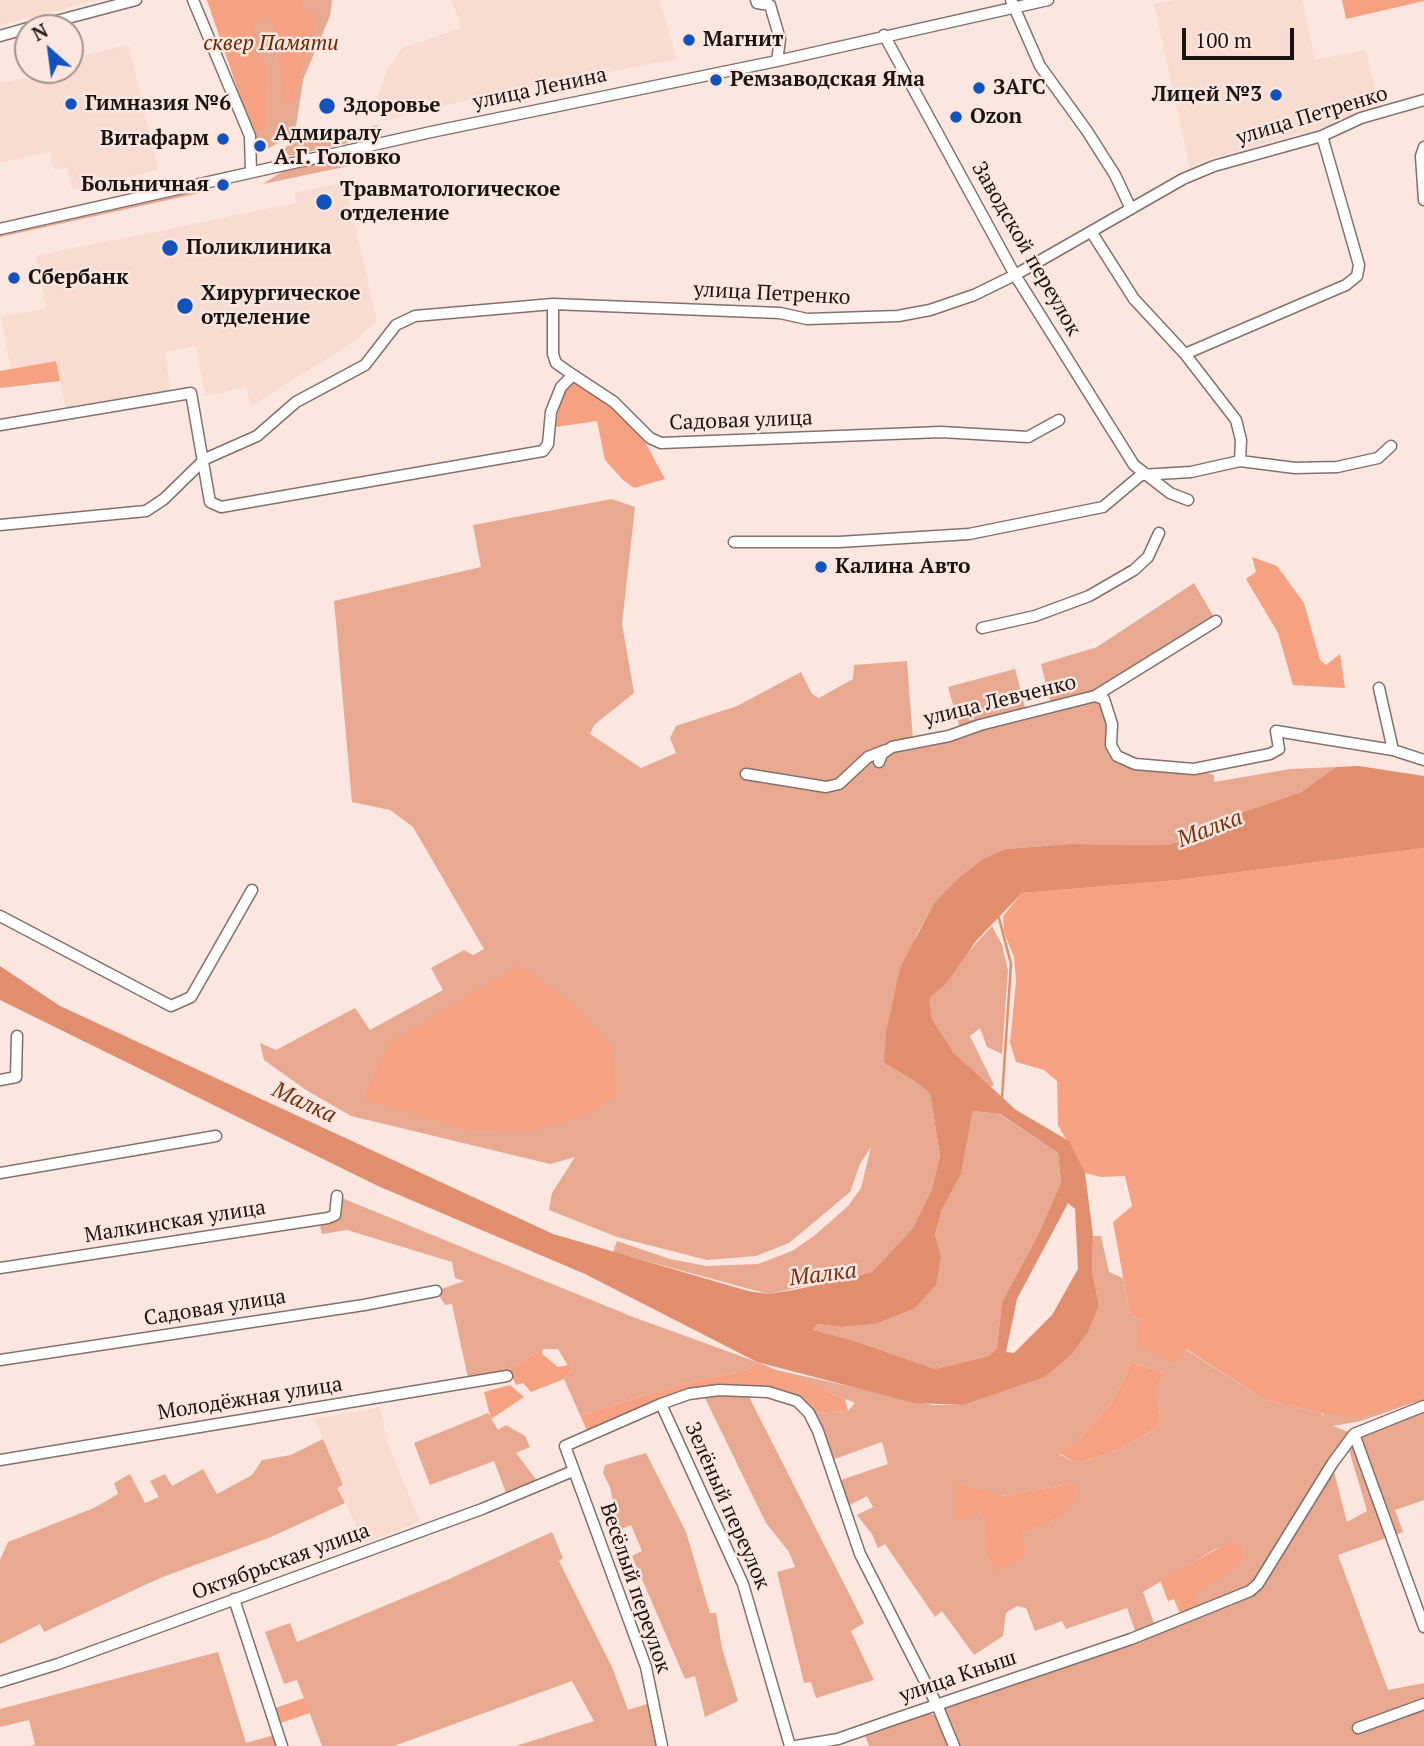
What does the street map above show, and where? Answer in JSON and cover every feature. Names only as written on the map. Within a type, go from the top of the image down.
[{"type":"street","points":[[82,14],[136,0]]},
{"type":"street","points":[[193,0],[250,136],[251,171]]},
{"type":"street","points":[[756,0],[757,3],[770,5],[780,39],[777,61]]},
{"type":"street","name":"улица Ленина","points":[[0,229],[251,171],[777,61],[1012,4],[1048,0]]},
{"type":"street","points":[[1012,4],[1040,66],[1101,153],[1131,209]]},
{"type":"street","name":"Заводской переулок","points":[[884,35],[1015,275],[1134,465],[1170,493],[1188,500]]},
{"type":"street","name":"улица Петренко","points":[[205,459],[257,436],[296,402],[321,386],[349,375],[365,365],[396,325],[415,316],[554,304],[780,313],[807,319],[898,316],[974,295],[1092,233],[1183,179],[1214,166],[1322,136],[1361,118],[1424,100]]},
{"type":"street","points":[[1185,354],[1346,285],[1357,276],[1359,265],[1322,136]]},
{"type":"street","points":[[1424,147],[1421,156],[1424,200]]},
{"type":"street","points":[[1092,233],[1134,299],[1185,354],[1237,420],[1241,440],[1240,461]]},
{"type":"street","name":"Садовая улица","points":[[554,304],[553,354],[556,363],[614,402],[650,438],[661,443],[941,432],[1028,436],[1059,420]]},
{"type":"street","points":[[0,425],[191,393],[205,459],[210,502],[221,508],[543,450],[548,444],[551,412],[561,387],[573,375]]},
{"type":"street","points":[[734,542],[839,542],[969,534],[1102,507],[1137,476],[1191,472],[1240,461],[1295,468],[1337,467],[1378,458],[1391,446]]},
{"type":"street","points":[[0,525],[146,511],[181,484],[205,459]]},
{"type":"street","points":[[982,628],[1035,616],[1089,596],[1134,570],[1148,557],[1159,533]]},
{"type":"street","points":[[1095,696],[1216,621]]},
{"type":"street","points":[[1379,688],[1393,750],[1424,760]]},
{"type":"street","name":"улица Левченко","points":[[746,774],[826,787],[839,784],[868,757],[886,750],[949,736],[980,725],[1095,696],[1104,699],[1112,724],[1111,745],[1117,756],[1135,764],[1194,769],[1270,754],[1279,749],[1276,731],[1393,750]]},
{"type":"street","points":[[879,762],[886,750]]},
{"type":"street","points":[[0,916],[171,1006],[191,997],[252,890]]},
{"type":"street","points":[[0,1080],[16,1077],[17,1036]]},
{"type":"street","points":[[0,1172],[216,1136]]},
{"type":"street","name":"Малкинская улица","points":[[0,1268],[328,1218],[335,1215],[337,1196]]},
{"type":"street","name":"Садовая улица","points":[[0,1360],[364,1305],[436,1290]]},
{"type":"street","name":"Молодёжная улица","points":[[0,1460],[507,1376]]},
{"type":"street","points":[[661,1404],[689,1394],[719,1390],[768,1392],[797,1401],[809,1413],[818,1431],[860,1554],[937,1705],[954,1746]]},
{"type":"street","name":"Весёлый переулок","points":[[661,1404],[565,1446],[646,1667],[662,1746]]},
{"type":"street","name":"Зелёный переулок","points":[[661,1404],[743,1584],[790,1746]]},
{"type":"street","points":[[1424,1406],[1364,1427],[1354,1434],[1424,1627]]},
{"type":"street","name":"улица Кныш","points":[[796,1746],[838,1739],[1131,1639],[1231,1601],[1258,1584],[1332,1464],[1354,1434]]},
{"type":"street","name":"Октябрьская улица","points":[[0,1682],[482,1509],[573,1471]]},
{"type":"street","points":[[234,1599],[282,1746]]},
{"type":"street","points":[[1358,1728],[1424,1704]]},
{"type":"shaded area","points":[[0,0],[98,0],[43,14],[14,14],[14,21],[0,25]]},
{"type":"shaded area","name":"сквер Памяти","points":[[207,0],[302,0],[304,9],[316,14],[315,28],[290,106],[283,101],[277,37],[270,15],[254,24],[259,59],[267,65],[265,129],[253,131]]},
{"type":"shaded area","points":[[452,0],[659,0],[677,59],[493,94],[383,121],[377,97],[388,69],[402,48],[461,28]]},
{"type":"shaded area","name":"Лицей №3","points":[[1174,0],[1302,0],[1315,60],[1366,50],[1380,107],[1329,126],[1209,159],[1190,169],[1154,4]]},
{"type":"shaded area","points":[[1342,0],[1424,0],[1424,1],[1346,19]]},
{"type":"shaded area","name":"Гимназия №6","points":[[129,45],[158,170],[72,190],[67,167],[54,170],[49,152],[0,163],[0,83],[14,80],[14,84],[84,84],[84,55]]},
{"type":"shaded area","points":[[345,182],[377,321],[355,341],[251,406],[246,387],[205,396],[196,346],[165,352],[171,396],[66,409],[56,361],[11,369],[1,317],[46,308],[36,256],[296,203],[295,193]]},
{"type":"shaded area","points":[[56,361],[60,381],[0,388],[0,371]]},
{"type":"shaded area","points":[[576,383],[607,402],[645,442],[665,479],[634,488],[623,480],[605,460],[597,421],[555,427],[562,395],[571,384]]},
{"type":"shaded area","points":[[1252,557],[1277,566],[1304,603],[1320,660],[1326,665],[1340,654],[1345,688],[1293,685],[1278,633],[1246,579],[1256,572]]},
{"type":"shaded area","points":[[1359,766],[1424,776],[1424,848],[1179,880],[1022,893],[976,941],[945,985],[929,998],[932,1019],[954,1053],[1016,1110],[1069,1141],[1085,1173],[1093,1236],[1092,1271],[1099,1305],[1088,1332],[1070,1356],[1045,1377],[964,1405],[914,1403],[757,1362],[585,1274],[378,1186],[0,1000],[0,966],[60,1006],[553,1234],[748,1291],[768,1294],[794,1290],[872,1272],[913,1228],[932,1189],[940,1155],[930,1094],[916,1082],[884,1063],[886,1033],[900,968],[934,903],[959,878],[983,859],[1005,849],[1069,844],[1167,845],[1215,833],[1243,812],[1301,792],[1336,767]],"holes":[[[973,1111],[1000,1114],[1058,1153],[1061,1182],[1038,1235],[1002,1302],[997,1348],[989,1356],[935,1369],[855,1341],[813,1330],[817,1324],[841,1327],[876,1324],[914,1309],[936,1285],[941,1256],[935,1235],[942,1210],[961,1174]],[[1068,1203],[1075,1209],[1078,1269],[1052,1315],[1014,1353],[1006,1352],[1017,1299]]]},
{"type":"shaded area","points":[[1424,848],[1424,1400],[1357,1417],[1321,1413],[1265,1400],[1186,1349],[1175,1364],[1137,1345],[1141,1320],[1130,1315],[1113,1222],[1132,1206],[1125,1176],[1101,1177],[1085,1173],[1058,1125],[1057,1081],[1044,1070],[1016,1062],[1010,1043],[1016,981],[1014,957],[1004,932],[1003,916],[1022,893],[1179,880]]},
{"type":"shaded area","points":[[519,965],[574,1005],[612,1048],[617,1093],[590,1114],[530,1132],[463,1129],[363,1099],[389,1043]]},
{"type":"shaded area","points":[[543,1349],[542,1354],[558,1367],[568,1365],[569,1362],[571,1371],[564,1379],[531,1392],[523,1383],[516,1385],[509,1369]]},
{"type":"shaded area","points":[[1129,1361],[1163,1373],[1157,1389],[1160,1418],[1157,1428],[1121,1449],[1092,1459],[1076,1463],[1059,1453],[1081,1438],[1111,1403],[1128,1372]]},
{"type":"shaded area","points":[[757,1362],[845,1399],[848,1411],[809,1413],[797,1401],[769,1392],[689,1394],[589,1435],[580,1415],[686,1383],[747,1370]]},
{"type":"shaded area","points":[[510,1385],[524,1397],[491,1419],[484,1392]]},
{"type":"shaded area","points":[[380,1407],[387,1441],[420,1522],[365,1543],[337,1487],[343,1485],[315,1419]]},
{"type":"shaded area","points":[[1074,1483],[1076,1501],[1059,1518],[1022,1533],[1026,1555],[998,1571],[985,1553],[986,1518],[978,1512],[961,1520],[955,1518],[957,1484],[1002,1496]]},
{"type":"shaded area","points":[[1230,1542],[1240,1545],[1244,1555],[1236,1568],[1196,1592],[1202,1612],[1182,1619],[1174,1599],[1168,1601],[1160,1580]]},
{"type":"shaded area","points":[[304,1698],[310,1713],[275,1725],[270,1710]]},
{"type":"green space","name":"сквер Памяти","points":[[207,0],[332,0],[330,16],[303,80],[295,133],[264,151],[259,152]]},
{"type":"green space","points":[[377,125],[378,131],[353,136],[347,143],[289,156],[284,150],[292,140],[300,137],[316,133],[318,140]]},
{"type":"green space","points":[[357,154],[368,162],[263,184],[288,168]]},
{"type":"green space","points":[[207,181],[209,191],[0,237],[0,229]]},
{"type":"green space","points":[[612,499],[635,507],[622,624],[634,693],[594,725],[590,734],[641,768],[676,753],[670,738],[676,726],[737,706],[801,672],[812,694],[819,698],[853,679],[854,665],[907,661],[913,741],[961,732],[948,687],[1015,669],[1027,715],[1052,708],[1041,664],[1097,647],[1194,583],[1216,621],[1095,696],[1104,699],[1111,735],[1125,761],[1194,769],[1214,775],[1214,782],[1290,769],[1336,767],[1301,792],[1243,812],[1215,833],[1167,845],[1069,844],[1005,849],[983,859],[934,903],[916,936],[884,1063],[916,1082],[930,1094],[940,1155],[932,1189],[913,1228],[872,1272],[768,1294],[613,1252],[617,1241],[670,1259],[706,1266],[758,1264],[792,1251],[848,1206],[861,1188],[871,1147],[860,1164],[850,1192],[789,1243],[756,1256],[707,1260],[617,1237],[549,1210],[552,1193],[575,1157],[550,1164],[351,1116],[306,1090],[264,1060],[260,1043],[276,1050],[355,1008],[370,1030],[443,990],[431,968],[464,950],[473,955],[484,949],[413,827],[390,810],[352,802],[334,601],[481,567],[473,525]]},
{"type":"green space","points":[[992,926],[1002,945],[1008,970],[1002,1054],[987,1047],[980,1028],[970,1036],[994,1085],[990,1087],[954,1053],[932,1019],[928,998],[945,985],[958,963]]},
{"type":"green space","points":[[973,1111],[999,1114],[1058,1153],[1061,1182],[1038,1235],[1002,1302],[997,1348],[989,1356],[935,1369],[855,1341],[812,1330],[817,1324],[841,1327],[876,1324],[914,1309],[941,1256],[935,1236],[942,1210],[961,1174]]},
{"type":"green space","points":[[337,1196],[633,1317],[757,1362],[747,1370],[686,1383],[580,1415],[564,1379],[571,1371],[558,1349],[543,1349],[509,1369],[507,1376],[469,1383],[452,1304],[445,1305],[436,1291],[464,1281],[455,1278],[452,1262],[347,1230],[322,1234],[318,1220],[328,1218]]},
{"type":"green space","points":[[1093,1236],[1101,1236],[1109,1272],[1123,1278],[1130,1315],[1141,1320],[1175,1364],[1185,1349],[1265,1400],[1321,1413],[1324,1416],[1317,1403],[1424,1399],[1361,1421],[1333,1426],[1354,1434],[1424,1406],[1424,1500],[1395,1510],[1403,1532],[1338,1555],[1388,1690],[1424,1683],[1424,1746],[954,1746],[937,1705],[1137,1636],[1127,1608],[1066,1629],[1062,1621],[1035,1631],[1026,1608],[1017,1606],[1006,1613],[1003,1636],[974,1655],[942,1611],[935,1617],[885,1544],[878,1548],[872,1534],[857,1515],[873,1507],[867,1496],[844,1508],[835,1482],[888,1464],[882,1442],[829,1461],[809,1413],[848,1411],[855,1403],[772,1369],[933,1405],[964,1405],[1045,1377],[1070,1356],[1099,1305],[1092,1271]],"holes":[[[1129,1361],[1163,1373],[1157,1389],[1160,1418],[1157,1428],[1121,1449],[1092,1459],[1076,1463],[1059,1454],[1081,1438],[1111,1403],[1128,1372]],[[1347,1443],[1367,1511],[1347,1522],[1332,1464]],[[1074,1483],[1059,1518],[1021,1533],[998,1570],[985,1553],[987,1518],[978,1512],[990,1494],[1002,1496]],[[1217,1548],[1196,1592],[1202,1612],[1156,1629],[1143,1592]]]},
{"type":"green space","points":[[746,1391],[864,1623],[851,1631],[874,1680],[816,1698],[811,1682],[804,1683],[777,1572],[795,1567],[789,1552],[766,1523],[702,1392]]},
{"type":"green space","points":[[488,1413],[498,1430],[506,1425],[525,1436],[530,1447],[516,1453],[538,1482],[508,1498],[494,1461],[430,1485],[414,1443]]},
{"type":"green space","points":[[323,1439],[343,1485],[337,1488],[345,1503],[271,1537],[160,1578],[44,1632],[40,1624],[0,1644],[0,1560],[8,1542],[94,1508],[118,1494],[114,1483],[130,1474],[145,1503],[159,1497],[150,1481],[165,1474],[172,1486],[203,1469],[217,1494],[252,1475],[262,1460],[291,1455]]},
{"type":"green space","points":[[646,1453],[686,1532],[710,1613],[716,1613],[722,1648],[738,1701],[705,1717],[695,1676],[685,1679],[632,1556],[642,1551],[631,1525],[619,1530],[610,1487],[603,1473],[605,1465]]},
{"type":"green space","points":[[552,1532],[563,1558],[559,1561],[612,1667],[628,1710],[653,1702],[662,1746],[516,1746],[594,1721],[572,1681],[394,1746],[322,1746],[297,1680],[284,1684],[265,1632],[290,1623],[297,1642],[447,1580]]},
{"type":"green space","points":[[218,1652],[246,1743],[278,1734],[282,1746],[31,1746],[35,1744],[29,1720],[0,1727],[0,1709]]},
{"type":"green space","points":[[930,1713],[939,1718],[950,1746],[869,1746],[865,1735]]},
{"type":"waterway","points":[[999,918],[1011,964],[1002,1098]]},
{"type":"place","name":"Магнит","points":[[689,40]]},
{"type":"place","name":"Ремзаводская Яма","points":[[716,80]]},
{"type":"place","name":"ЗАГС","points":[[979,88]]},
{"type":"place","name":"Лицей №3","points":[[1276,95]]},
{"type":"place","name":"Гимназия №6","points":[[71,104]]},
{"type":"place","name":"Здоровье","points":[[327,106]]},
{"type":"place","name":"Ozon","points":[[956,117]]},
{"type":"place","name":"Витафарм","points":[[223,139]]},
{"type":"place","name":"Адмиралу А.Г. Головко","points":[[260,146]]},
{"type":"place","name":"Больничная","points":[[223,185]]},
{"type":"place","name":"Травматологическое отделение","points":[[324,202]]},
{"type":"place","name":"Поликлиника","points":[[170,248]]},
{"type":"place","name":"Сбербанк","points":[[14,278]]},
{"type":"place","name":"Хирургическое отделение","points":[[185,306]]},
{"type":"place","name":"Калина Авто","points":[[821,567]]},
{"type":"water label","name":"Малка","points":[[1210,829]]},
{"type":"water label","name":"Малка","points":[[304,1103]]},
{"type":"water label","name":"Малка","points":[[823,1275]]}]
